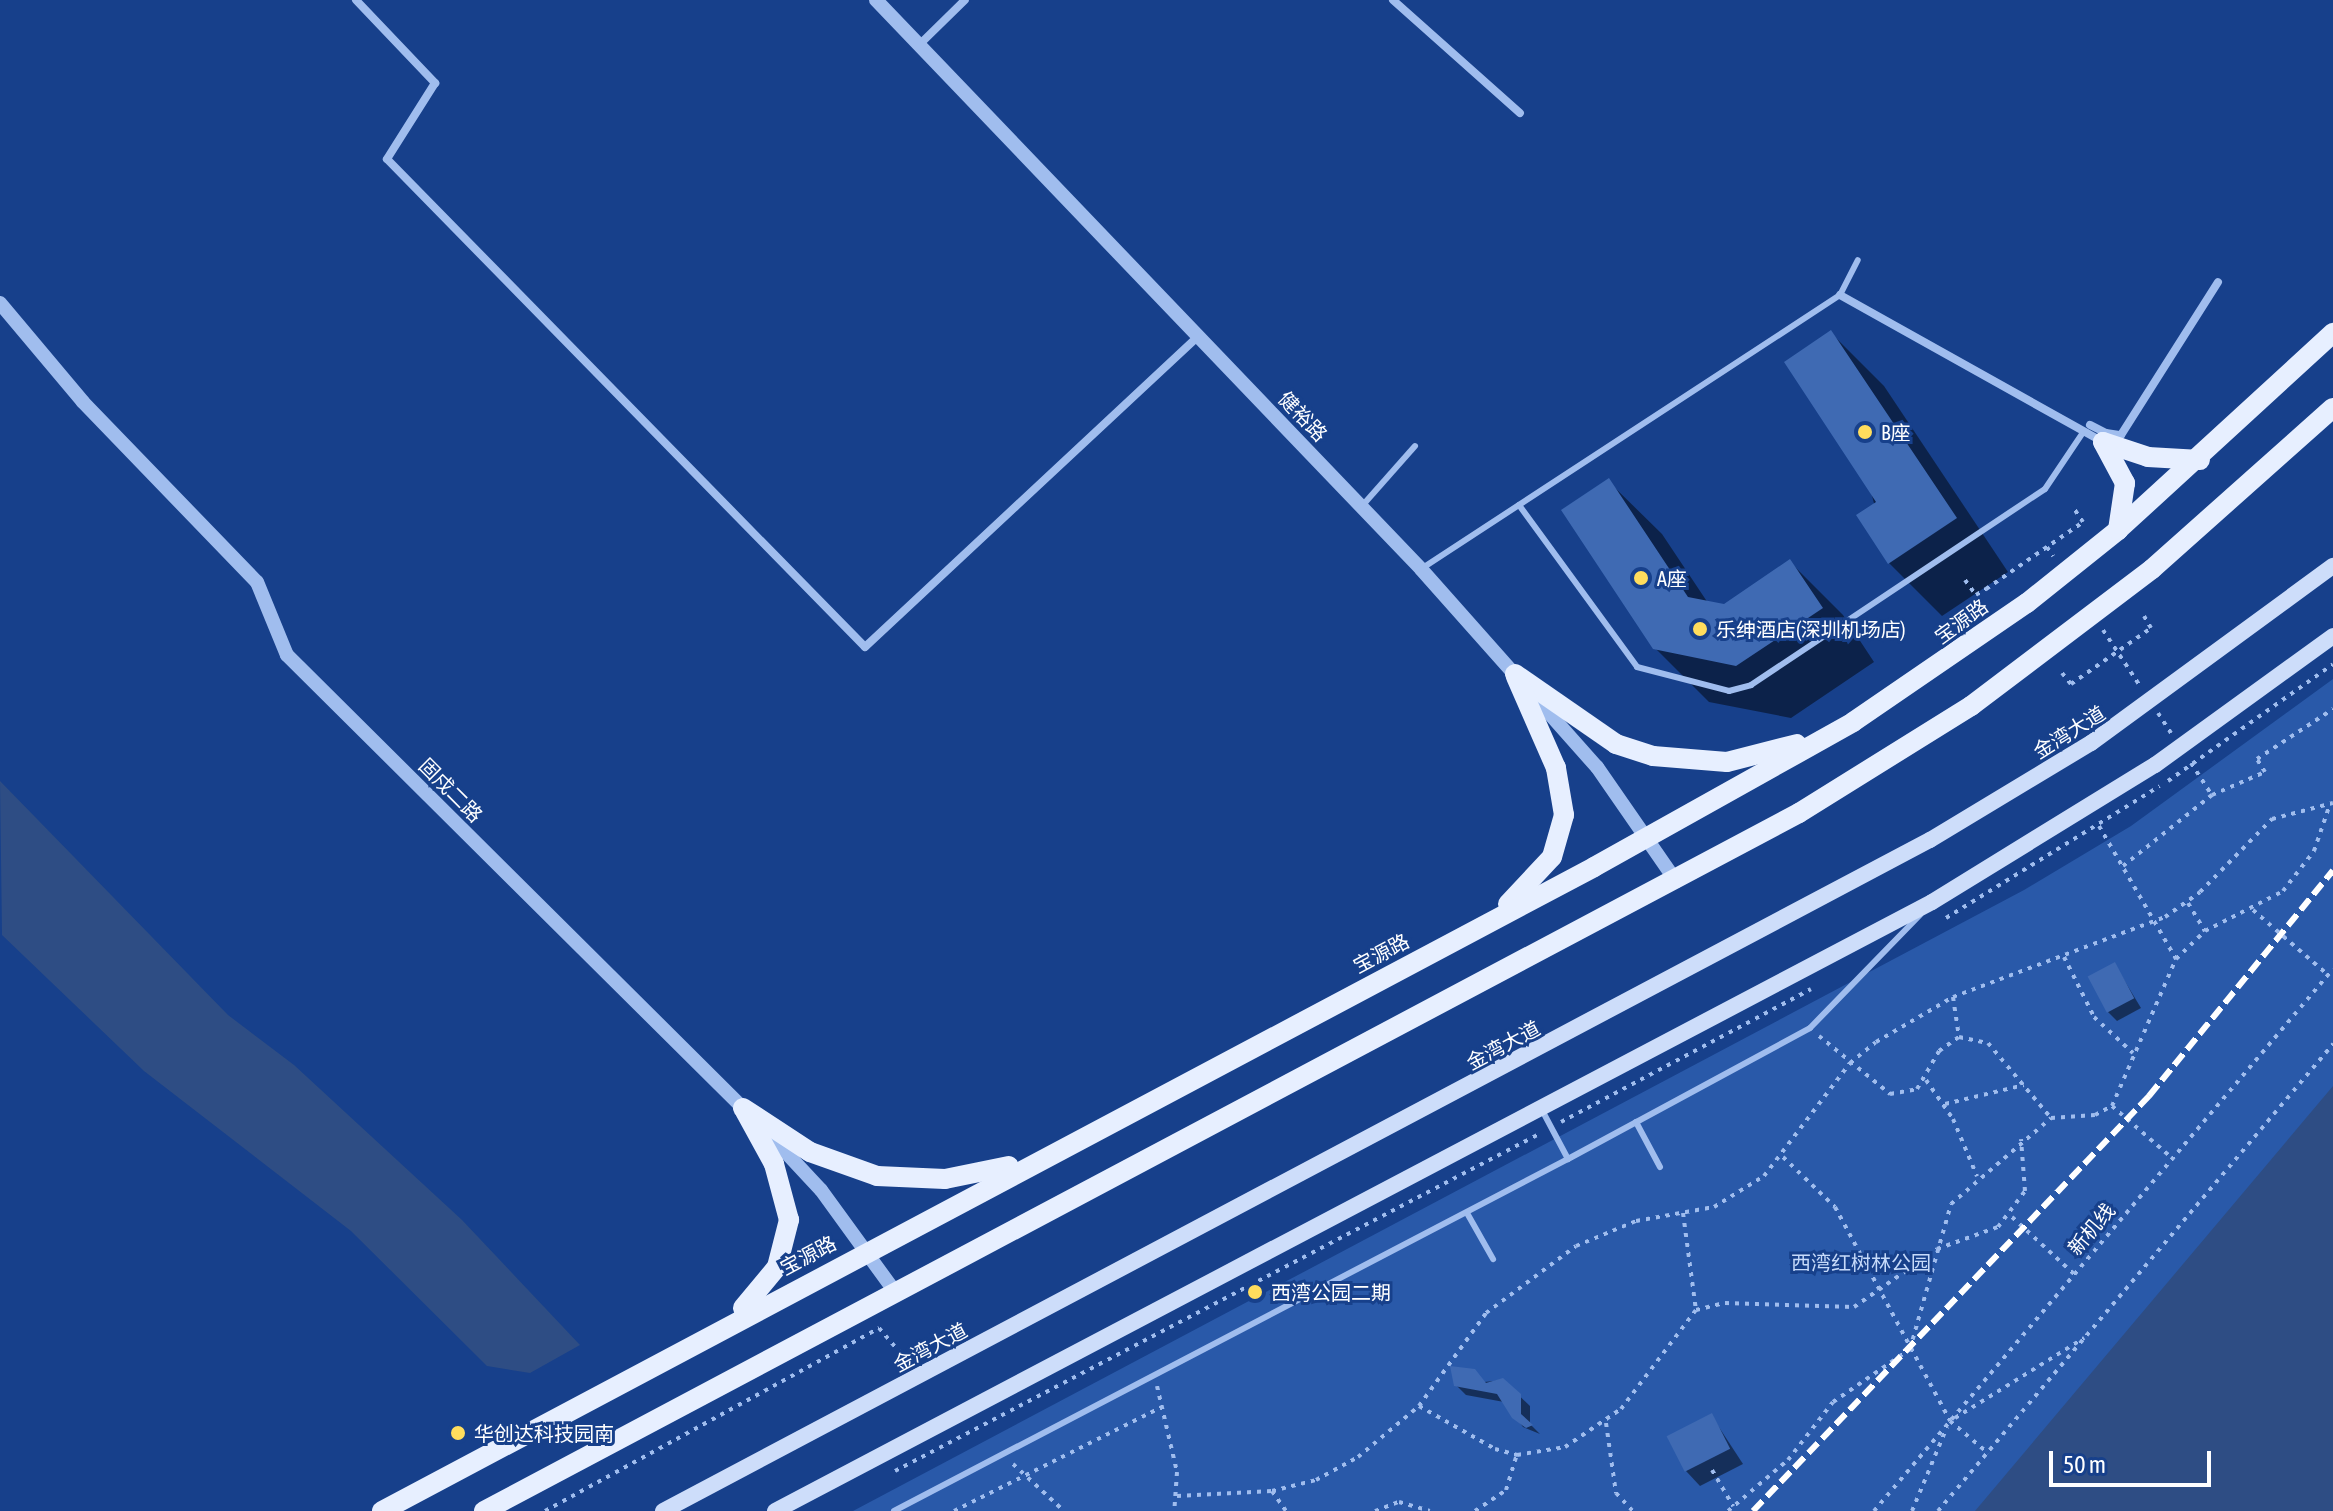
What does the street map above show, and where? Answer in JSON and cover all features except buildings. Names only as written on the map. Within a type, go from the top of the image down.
[{"type":"main road","name":"宝源路","points":[[382,1511],[713,1332],[1649,837],[1853,722],[2027,603],[2118,530],[2200,460],[2333,333]]},
{"type":"main road","points":[[484,1511],[1676,881],[1971,706],[2152,569],[2333,408]]},
{"type":"main road","points":[[2105,437],[2148,457],[2200,460]]},
{"type":"main road","points":[[2105,437],[2125,483],[2118,530]]},
{"type":"main road","name":"金湾大道","points":[[663,1511],[1930,840],[2103,735],[2333,566]]},
{"type":"main road","points":[[775,1511],[1542,1110],[1932,902],[2155,765],[2333,636]]},
{"type":"main road","points":[[1515,674],[1616,744],[1696,763],[1755,757],[1853,722]]},
{"type":"main road","points":[[1479,928],[1541,872],[1563,828],[1556,768],[1515,674]]},
{"type":"main road","points":[[743,1108],[810,1152],[877,1176],[945,1179],[1055,1151]]},
{"type":"main road","points":[[713,1332],[760,1292],[787,1236],[784,1193],[743,1108]]},
{"type":"street","points":[[356,0],[435,83],[387,159],[865,647],[1199,336]]},
{"type":"street","name":"健裕路","points":[[876,0],[1421,569],[1515,674],[1649,837],[1676,881]]},
{"type":"street","points":[[919,45],[965,0]]},
{"type":"street","points":[[1393,0],[1520,113]]},
{"type":"street","points":[[1840,295],[2105,437],[2121,435],[2218,282]]},
{"type":"street","name":"固戍二路","points":[[0,303],[257,582],[287,655],[798,1163],[895,1292]]},
{"type":"lane","points":[[1421,569],[1840,295],[1858,260]]},
{"type":"lane","points":[[1519,505],[1637,667],[1729,691],[1751,685],[2045,489],[2087,428]]},
{"type":"lane","points":[[1361,506],[1415,446]]},
{"type":"lane","points":[[894,1511],[1467,1213],[1810,1028],[1932,902]]},
{"type":"lane","points":[[1542,1110],[1568,1159]]},
{"type":"lane","points":[[1636,1122],[1660,1167]]},
{"type":"lane","points":[[1467,1213],[1493,1259]]},
{"type":"path","points":[[1965,580],[1976,595],[1986,589],[2079,525],[2073,507]]},
{"type":"path","points":[[2047,547],[2056,560]]},
{"type":"path","points":[[2062,673],[2071,684],[2151,628],[2144,616]]},
{"type":"path","points":[[2099,626],[2143,691]]},
{"type":"path","points":[[2152,704],[2178,743]]},
{"type":"path","points":[[2123,866],[2163,828],[2212,795],[2265,772],[2257,759],[2333,709]]},
{"type":"path","points":[[2186,756],[2212,795]]},
{"type":"path","points":[[1177,1496],[1272,1491],[1316,1480],[1358,1457],[1419,1406],[1469,1332],[1507,1295],[1576,1246],[1636,1221],[1683,1213],[1735,1197],[1783,1157],[1850,1063],[1953,997],[2154,922],[2188,903],[2272,819],[2331,805]]},
{"type":"path","points":[[1728,1511],[1788,1460],[1833,1402],[1910,1349],[1937,1249],[1942,1218],[1977,1176],[2021,1138],[2051,1118],[2095,1115],[2112,1106],[2176,959],[2205,931],[2253,910],[2300,874],[2331,805]]},
{"type":"path","points":[[2099,826],[2176,959]]},
{"type":"path","points":[[2188,903],[2205,931]]},
{"type":"path","points":[[2253,910],[2328,975]]},
{"type":"path","points":[[2064,957],[2094,1017],[2133,1053]]},
{"type":"path","name":"新机线","points":[[1874,1511],[2333,969]]},
{"type":"path","points":[[1953,997],[1959,1037]]},
{"type":"path","points":[[1810,1028],[1890,1094],[1926,1080],[1939,1051],[1959,1037],[1988,1043],[2051,1118]]},
{"type":"path","points":[[1938,1511],[2333,1044]]},
{"type":"path","points":[[1926,1080],[1945,1104],[1977,1176]]},
{"type":"path","points":[[1945,1104],[2025,1085]]},
{"type":"path","points":[[2112,1106],[2172,1158]]},
{"type":"path","points":[[1419,1406],[1473,1439],[1517,1455],[1565,1447],[1606,1423],[1696,1310],[1725,1303],[1854,1307],[1878,1294],[1937,1249],[2012,1217],[2025,1191],[2021,1138]]},
{"type":"path","points":[[1783,1157],[1835,1207],[1878,1294],[1950,1421],[1988,1453]]},
{"type":"path","points":[[1683,1213],[1696,1310]]},
{"type":"path","points":[[2012,1217],[2074,1274]]},
{"type":"path","points":[[545,1511],[879,1328],[898,1354]]},
{"type":"path","points":[[1912,1511],[1950,1421],[2089,1334]]},
{"type":"path","points":[[1155,1376],[1177,1496],[1174,1511]]},
{"type":"path","points":[[954,1511],[1162,1407]]},
{"type":"path","points":[[1606,1423],[1612,1481],[1633,1511]]},
{"type":"path","points":[[1006,1453],[1024,1476],[1064,1511]]},
{"type":"path","points":[[1475,1511],[1506,1490],[1517,1455]]},
{"type":"path","points":[[1712,1470],[1733,1506]]},
{"type":"path","points":[[1272,1491],[1286,1511]]},
{"type":"path","points":[[1375,1511],[1399,1502],[1430,1511]]},
{"type":"green space","name":"西湾红树林公园","points":[[2333,679],[2333,1147],[2021,1511],[853,1511],[2024,890],[2131,826]]},
{"type":"shaded area","points":[[0,781],[228,1015],[294,1065],[462,1220],[580,1345],[530,1373],[487,1366],[351,1231],[144,1071],[2,935]]},
{"type":"shaded area","points":[[2333,1086],[2333,1511],[1975,1511]]},
{"type":"railway","points":[[1753,1511],[2149,1096],[2333,870]]},
{"type":"place","name":"B座","points":[[1865,432]]},
{"type":"place","name":"A座","points":[[1641,578]]},
{"type":"place","name":"乐绅酒店(深圳机场店)","points":[[1700,629]]},
{"type":"place","name":"西湾公园二期","points":[[1255,1292]]},
{"type":"place","name":"华创达科技园南","points":[[458,1433]]}]
